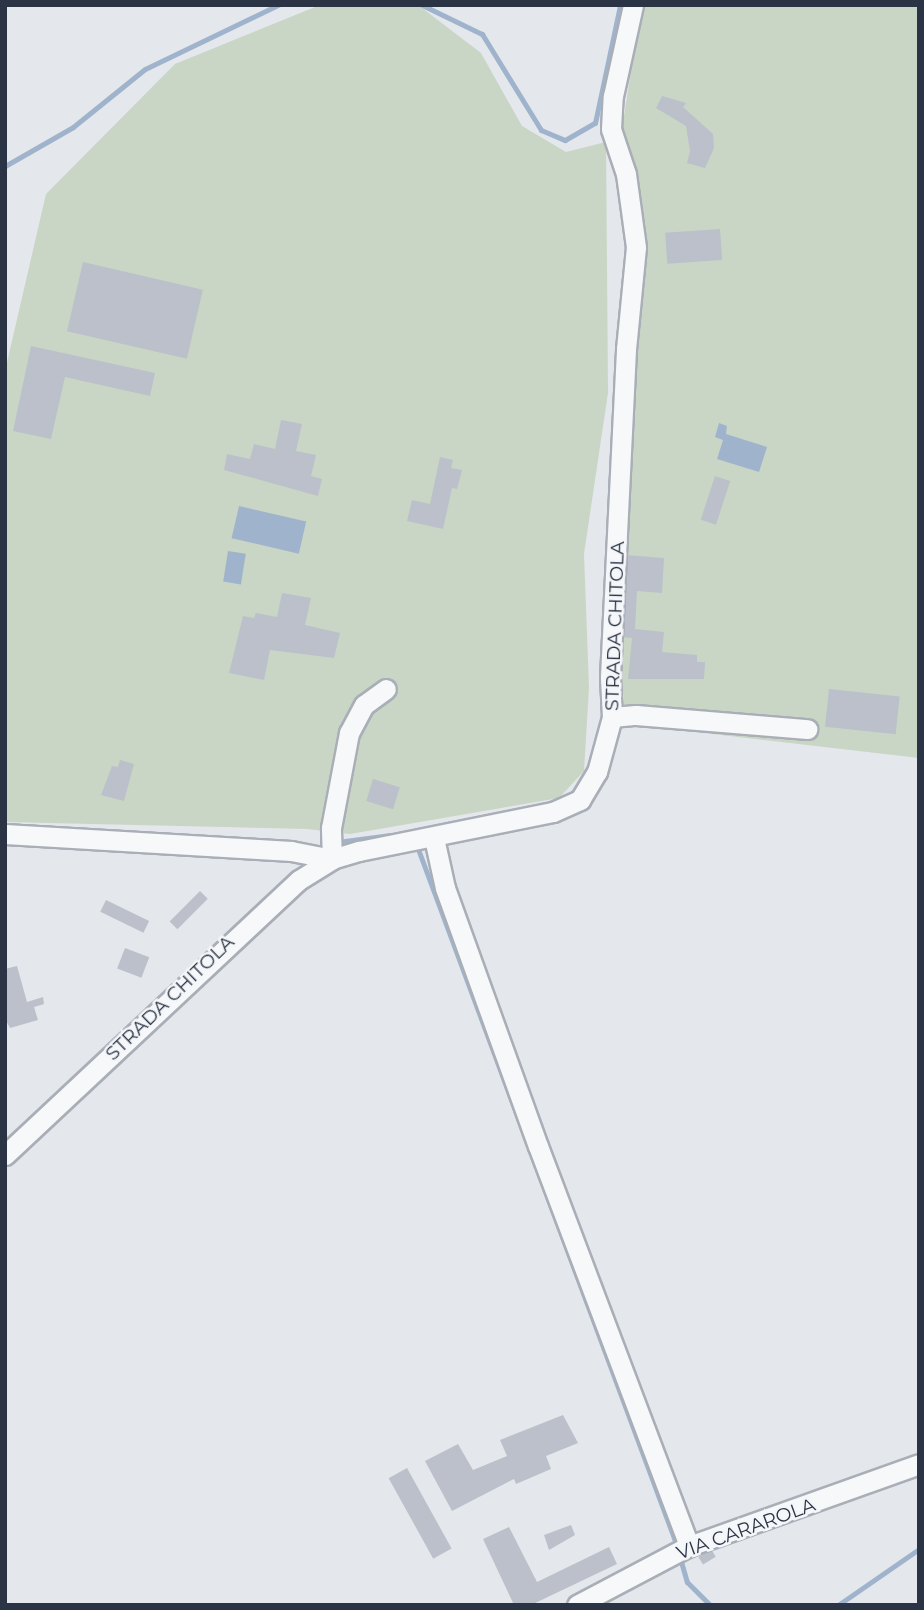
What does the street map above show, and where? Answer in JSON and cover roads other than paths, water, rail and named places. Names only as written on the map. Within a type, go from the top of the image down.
[{"type":"street","name":"STRADA CHITOLA","points":[[5,1156],[267,905],[332,859],[523,820],[580,800],[597,772],[612,717],[610,677],[626,349],[636,247],[626,174],[611,129],[613,96],[633,5]]},
{"type":"street","points":[[5,834],[291,851],[332,859],[331,828],[349,733],[365,705],[386,689]]},
{"type":"street","points":[[612,717],[807,729]]},
{"type":"street","points":[[434,838],[445,888],[689,1546]]},
{"type":"street","name":"VIA CARAROLA","points":[[577,1605],[689,1546],[919,1464]]},
{"type":"water","points":[[719,423],[727,426],[726,434],[767,447],[759,472],[717,459],[723,440],[715,437]]},
{"type":"water","points":[[239,506],[306,522],[299,554],[232,538]]},
{"type":"water","points":[[228,551],[246,554],[241,584],[223,582]]},
{"type":"waterway","points":[[5,166],[73,127],[145,69],[278,5]]},
{"type":"waterway","points":[[422,5],[482,34],[541,130],[565,140],[595,123],[620,5]]},
{"type":"waterway","points":[[345,841],[391,835]]},
{"type":"waterway","points":[[418,849],[677,1546]]},
{"type":"waterway","points":[[838,1605],[919,1549]]},
{"type":"waterway","points":[[680,1558],[687,1582],[710,1605]]}]
